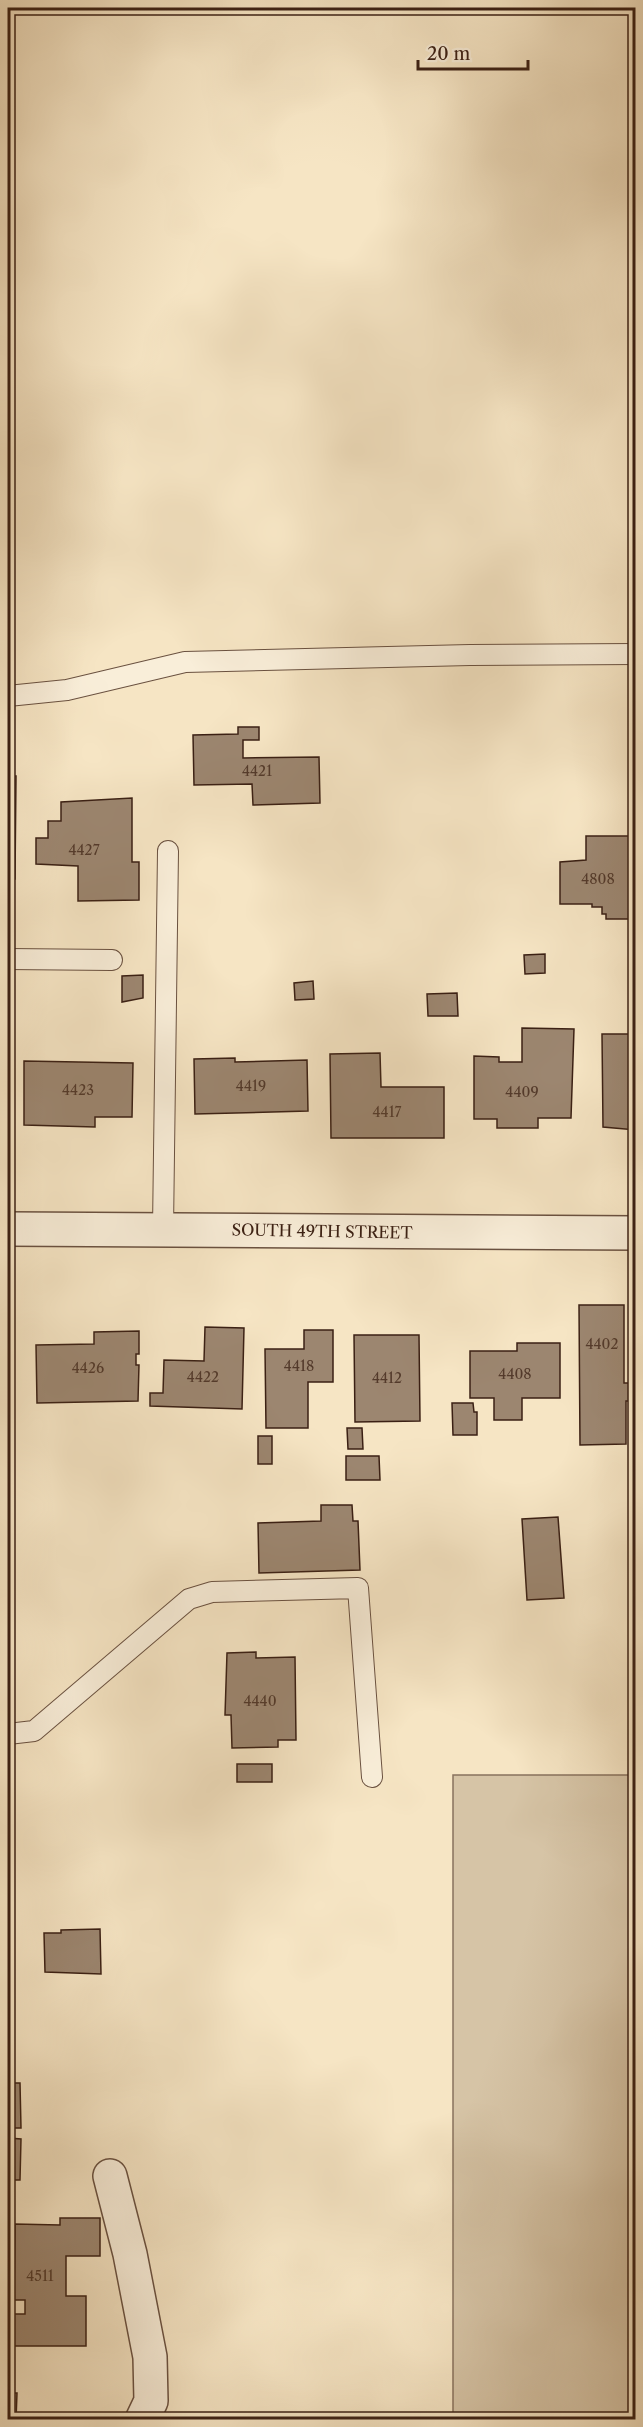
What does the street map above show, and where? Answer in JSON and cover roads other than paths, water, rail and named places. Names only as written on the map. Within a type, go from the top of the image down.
[{"type":"street","name":"SOUTH 49TH STREET","points":[[8,1229],[636,1233]]},
{"type":"street","points":[[110,2176],[130,2254],[150,2357],[151,2401],[142,2420]]},
{"type":"lane","points":[[8,696],[66,690],[185,662],[470,655],[636,654]]},
{"type":"lane","points":[[163,1229],[168,851]]},
{"type":"lane","points":[[8,959],[112,960]]},
{"type":"lane","points":[[8,1734],[34,1731],[189,1599],[212,1592],[358,1588],[372,1776]]}]
